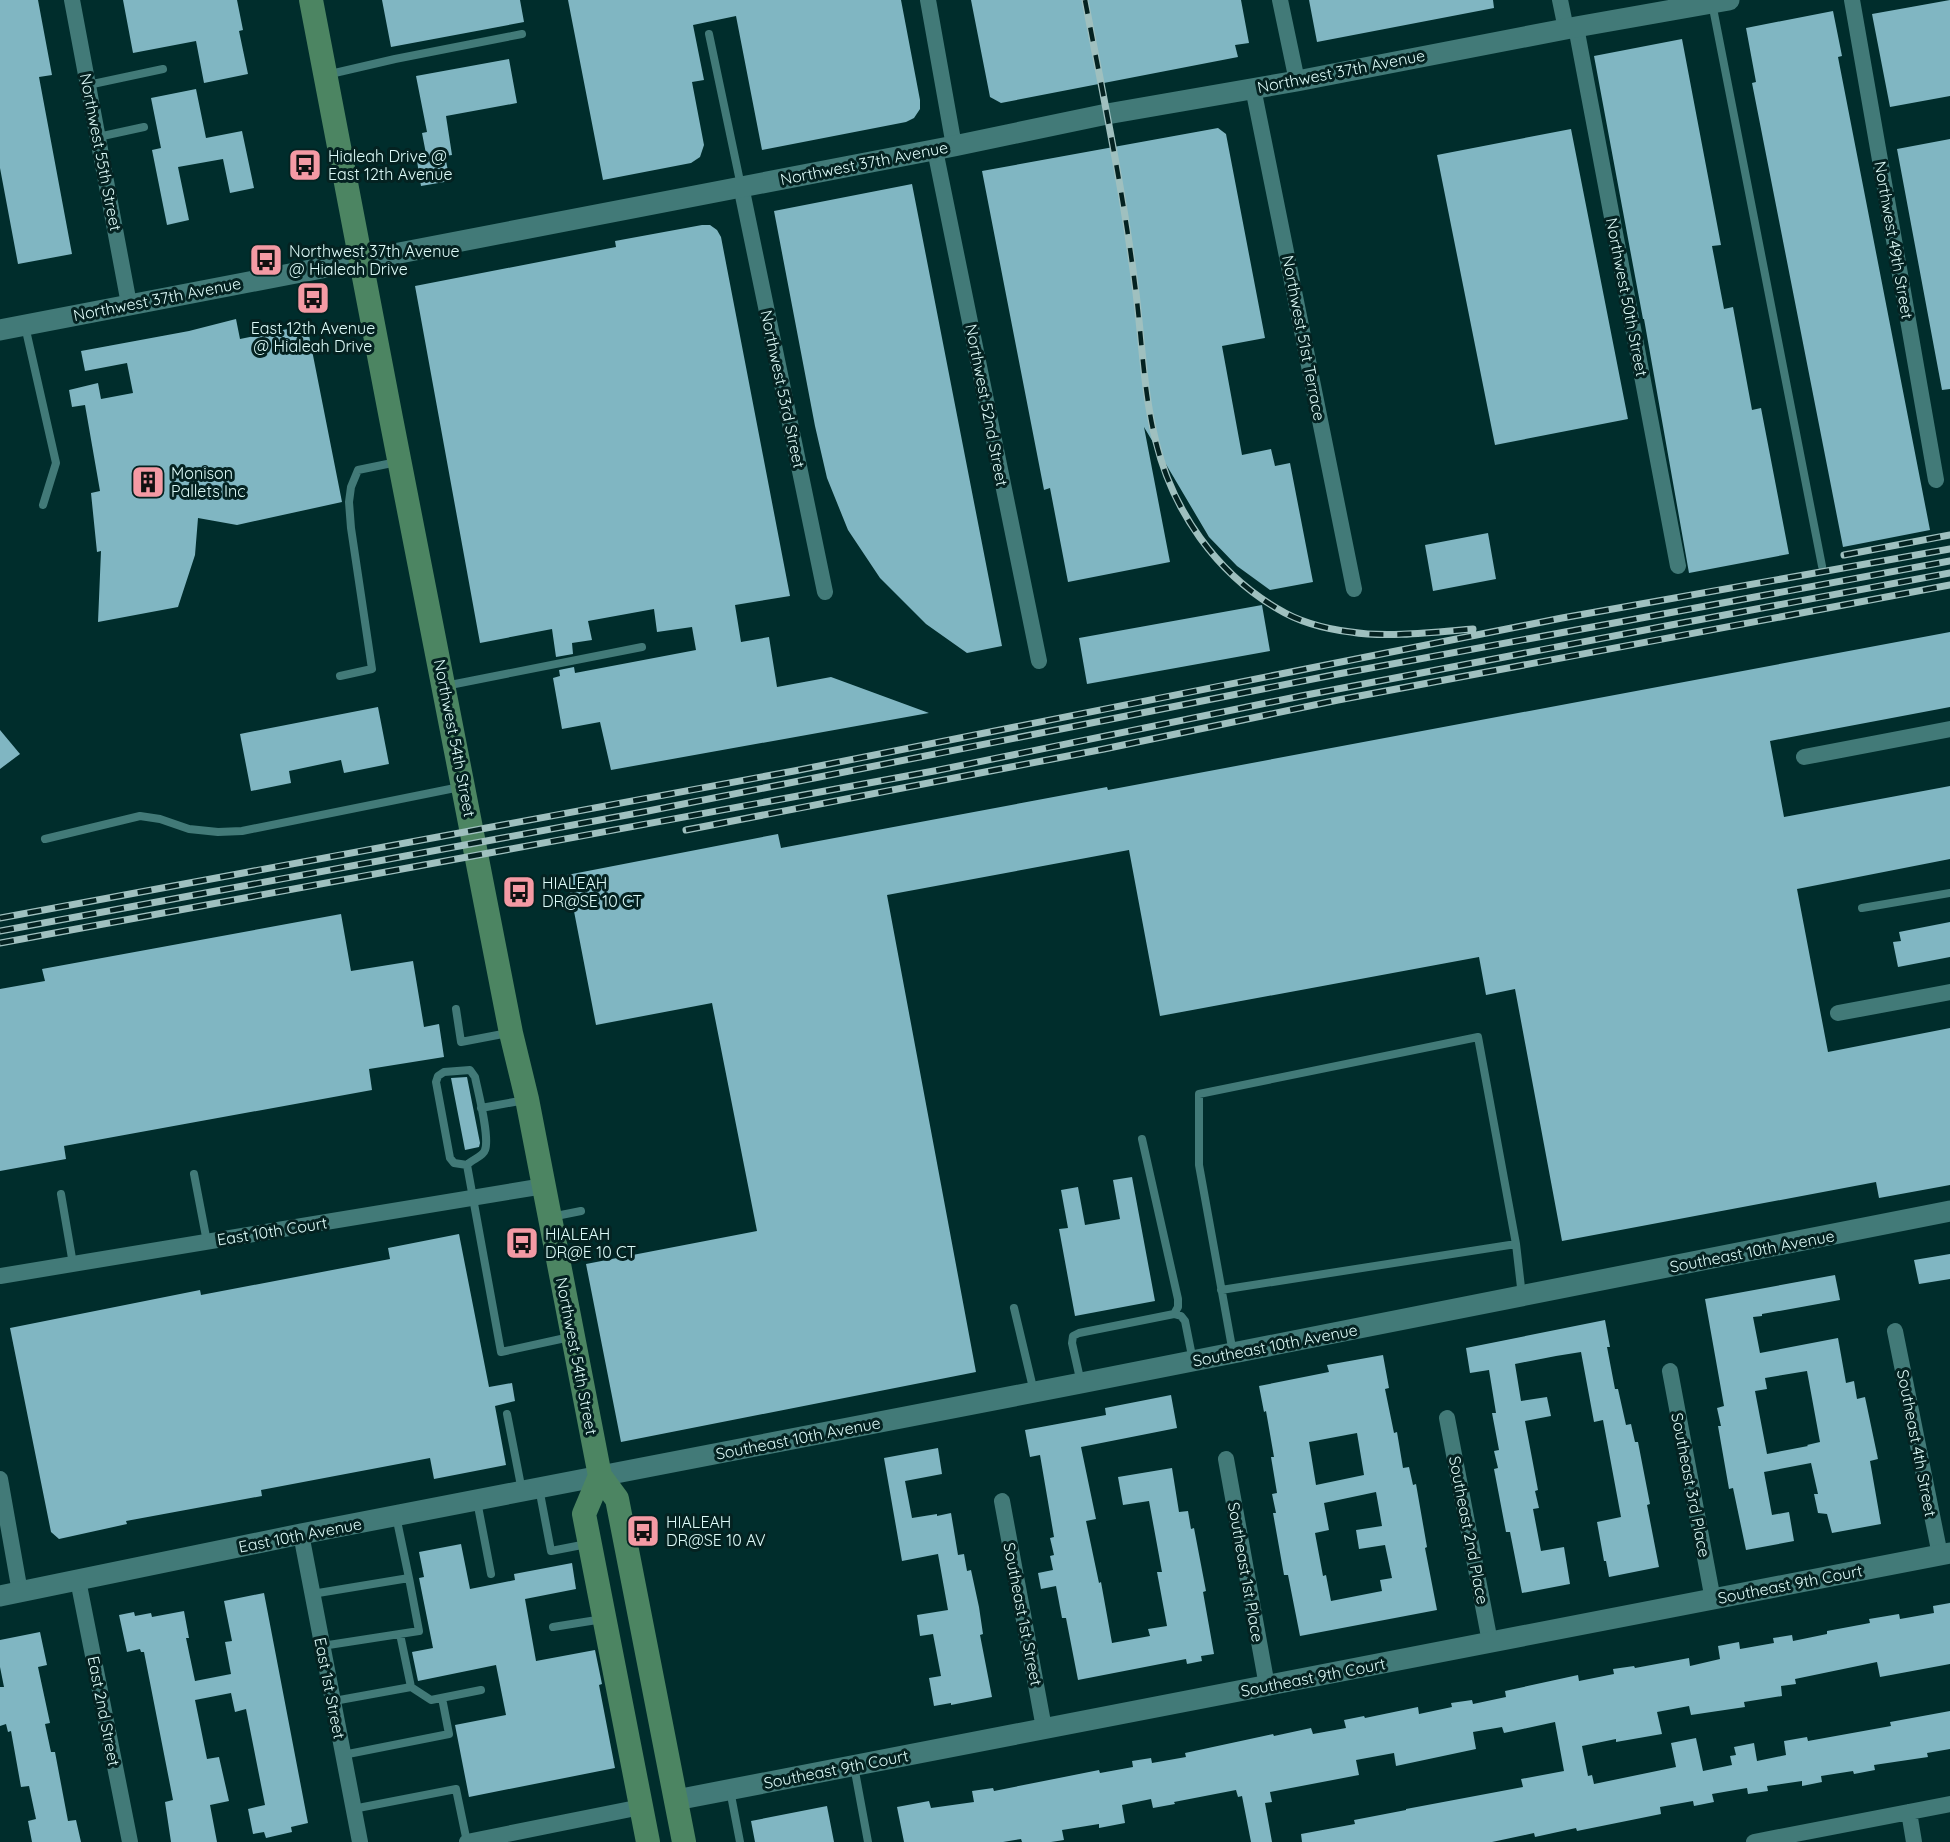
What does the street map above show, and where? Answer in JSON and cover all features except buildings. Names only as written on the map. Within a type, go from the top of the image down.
[{"type":"main road","name":"Northwest 54th Street","points":[[311,0],[511,1033],[528,1099],[600,1476],[617,1499],[684,1842]]},
{"type":"main road","points":[[600,1476],[584,1514],[641,1807],[650,1839]]},
{"type":"street","name":"Northwest 55th Street","points":[[72,0],[129,304]]},
{"type":"street","name":"Northwest 52nd Street","points":[[928,0],[945,148],[1038,661]]},
{"type":"street","points":[[1280,0],[1297,81]]},
{"type":"street","name":"Northwest 50th Street","points":[[1560,0],[1571,28],[1678,566]]},
{"type":"street","name":"Northwest 49th Street","points":[[1852,0],[1936,480]]},
{"type":"street","name":"Northwest 37th Avenue","points":[[0,330],[945,148],[1107,114],[1720,2]]},
{"type":"street","name":"Northwest 51st Terrace","points":[[1253,88],[1354,589]]},
{"type":"street","name":"Northwest 53rd Street","points":[[741,186],[825,592]]},
{"type":"street","points":[[1804,757],[1950,729]]},
{"type":"street","points":[[1838,1013],[1950,992]]},
{"type":"street","name":"East 10th Court","points":[[0,1276],[544,1186]]},
{"type":"street","name":"Southeast 10th Avenue","points":[[600,1476],[1950,1212]]},
{"type":"street","name":"Southeast 4th Street","points":[[1895,1331],[1945,1554]]},
{"type":"street","name":"Southeast 3rd Place","points":[[1670,1371],[1713,1599]]},
{"type":"street","name":"Southeast 2nd Place","points":[[1447,1418],[1490,1642]]},
{"type":"street","name":"Southeast 1st Place","points":[[1226,1459],[1267,1686]]},
{"type":"street","name":"East 10th Avenue","points":[[10,1594],[600,1476]]},
{"type":"street","points":[[0,1479],[10,1594]]},
{"type":"street","name":"Southeast 1st Street","points":[[1002,1501],[1044,1728]]},
{"type":"street","name":"East 1st Street","points":[[301,1534],[360,1842]]},
{"type":"street","name":"Southeast 9th Court","points":[[675,1800],[1945,1554]]},
{"type":"street","name":"East 2nd Street","points":[[78,1581],[130,1842]]},
{"type":"street","points":[[1754,1842],[1950,1804]]},
{"type":"street","points":[[467,1842],[641,1807]]},
{"type":"street","points":[[1909,1812],[1914,1842]]},
{"type":"lane","points":[[1720,2],[1822,566]]},
{"type":"lane","points":[[325,75],[522,34]]},
{"type":"lane","points":[[709,34],[741,186]]},
{"type":"lane","points":[[88,85],[163,69]]},
{"type":"lane","points":[[98,137],[144,128]]},
{"type":"lane","points":[[24,325],[56,463],[43,505]]},
{"type":"lane","points":[[340,676],[372,669],[351,528],[349,502],[351,487],[358,470],[401,462]]},
{"type":"lane","points":[[444,686],[642,647]]},
{"type":"lane","points":[[45,839],[140,816],[160,819],[189,829],[218,832],[242,831],[464,786]]},
{"type":"lane","points":[[1862,908],[1950,893]]},
{"type":"lane","points":[[456,1009],[461,1042],[511,1033]]},
{"type":"lane","points":[[1233,1353],[1198,1165],[1199,1094],[1478,1037],[1516,1244],[1522,1296]]},
{"type":"lane","points":[[470,1070],[475,1077],[486,1148],[482,1154],[467,1165],[454,1163],[450,1158],[436,1082],[438,1076],[444,1072],[470,1070]]},
{"type":"lane","points":[[481,1108],[528,1099]]},
{"type":"lane","points":[[1143,1139],[1178,1299],[1178,1307],[1174,1314]]},
{"type":"lane","points":[[467,1165],[501,1352],[573,1336]]},
{"type":"lane","points":[[194,1174],[207,1242]]},
{"type":"lane","points":[[61,1194],[73,1264]]},
{"type":"lane","points":[[550,1217],[580,1211]]},
{"type":"lane","points":[[1221,1290],[1516,1244]]},
{"type":"lane","points":[[1014,1308],[1034,1392]]},
{"type":"lane","points":[[1081,1383],[1072,1343],[1073,1336],[1174,1314],[1181,1316],[1185,1321],[1193,1361]]},
{"type":"lane","points":[[507,1414],[551,1551],[589,1544]]},
{"type":"lane","points":[[477,1500],[491,1574]]},
{"type":"lane","points":[[322,1646],[419,1631],[396,1516]]},
{"type":"lane","points":[[312,1594],[409,1578]]},
{"type":"lane","points":[[553,1627],[603,1619]]},
{"type":"lane","points":[[400,1634],[411,1687]]},
{"type":"lane","points":[[334,1701],[411,1687],[431,1700],[480,1690]]},
{"type":"lane","points":[[343,1755],[449,1734],[442,1698]]},
{"type":"lane","points":[[854,1766],[868,1842]]},
{"type":"lane","points":[[353,1809],[456,1789],[467,1842]]},
{"type":"lane","points":[[730,1790],[740,1842]]},
{"type":"railway","points":[[1085,0],[1125,214],[1145,384],[1152,423],[1164,468],[1186,516],[1200,538],[1235,577],[1256,594],[1295,618],[1322,627],[1365,634],[1411,634],[1473,629]]},
{"type":"railway","points":[[1844,555],[1950,535]]},
{"type":"railway","points":[[0,918],[794,771],[1562,618],[1950,549]]},
{"type":"railway","points":[[0,931],[643,812],[1338,674],[1950,561]]},
{"type":"railway","points":[[0,943],[934,771],[1301,696],[1950,573]]},
{"type":"railway","points":[[686,830],[1104,749],[1338,700],[1950,585]]},
{"type":"place","name":"Hialeah Drive @ East 12th Avenue","points":[[305,165]]},
{"type":"place","name":"Northwest 37th Avenue @ Hialeah Drive","points":[[266,260]]},
{"type":"place","name":"East 12th Avenue @ Hialeah Drive","points":[[313,298]]},
{"type":"place","name":"Monison Pallets Inc","points":[[148,482]]},
{"type":"place","name":"HIALEAH DR@SE 10 CT","points":[[519,892]]},
{"type":"place","name":"HIALEAH DR@E 10 CT","points":[[522,1243]]},
{"type":"place","name":"HIALEAH DR@SE 10 AV","points":[[643,1531]]}]
